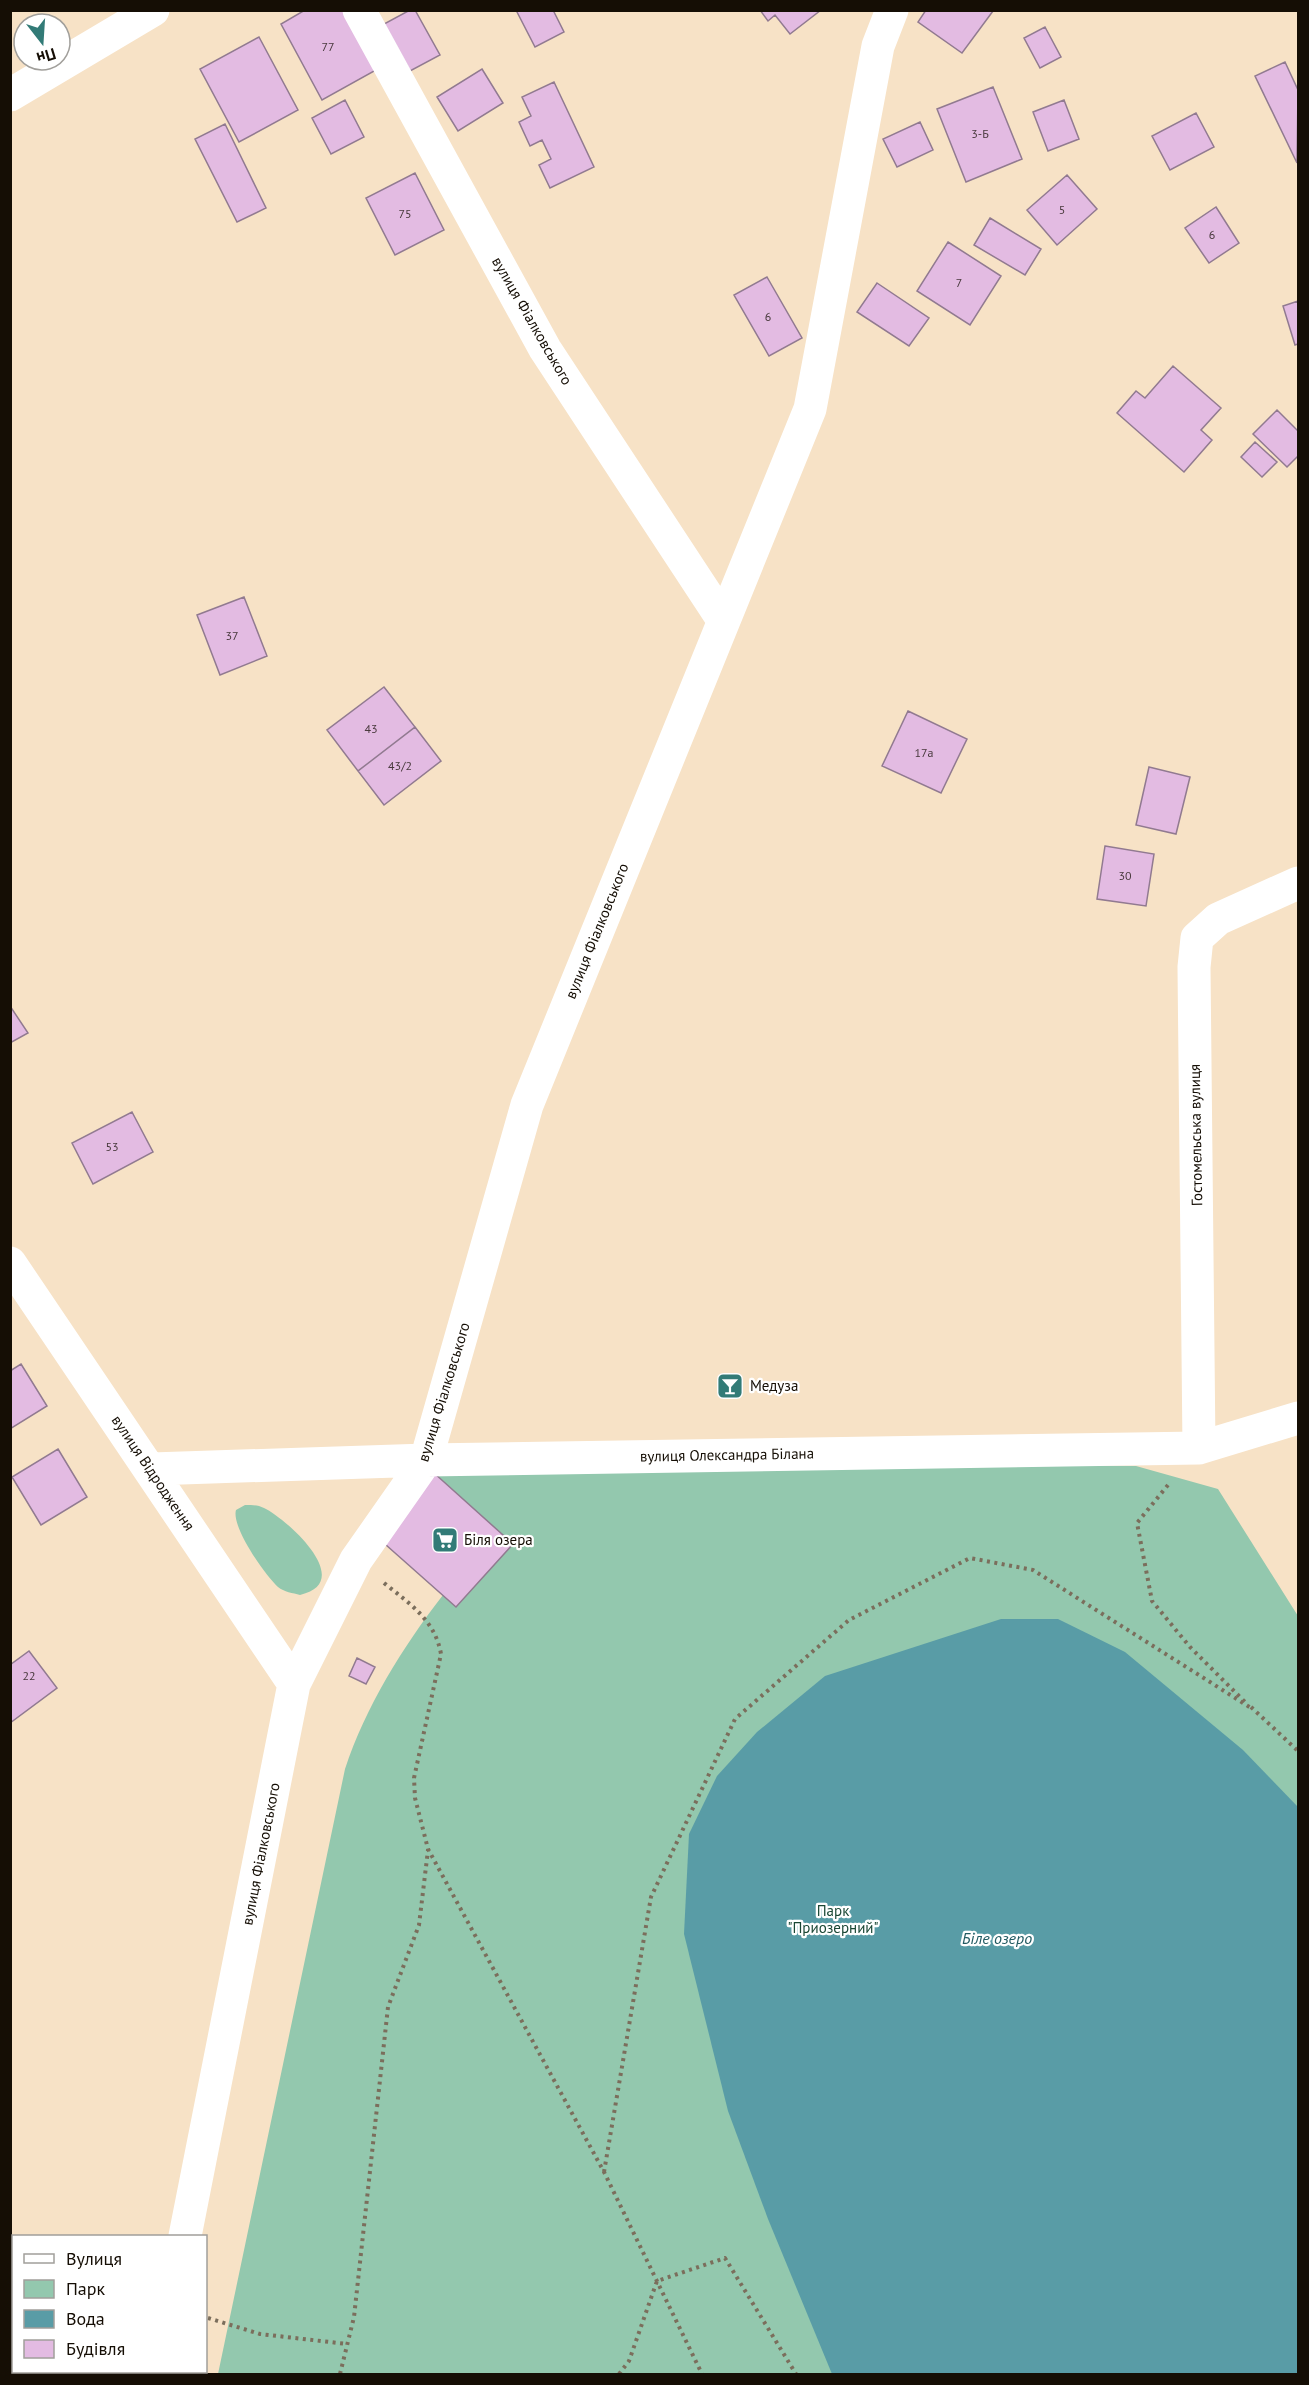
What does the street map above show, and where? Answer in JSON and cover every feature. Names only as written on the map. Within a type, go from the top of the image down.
[{"type":"street","points":[[10,95],[153,10]]},
{"type":"street","name":"вулиця Фіалковського","points":[[359,10],[545,349],[723,620]]},
{"type":"street","name":"вулиця Фіалковського","points":[[185,2235],[294,1684],[356,1560],[426,1460],[527,1105],[810,409],[878,46],[892,10]]},
{"type":"street","name":"Гостомельська вулиця","points":[[1199,1448],[1194,978],[1197,938],[1218,919],[1299,883]]},
{"type":"street","name":"вулиця Відродження","points":[[10,1263],[152,1469],[294,1684]]},
{"type":"street","name":"вулиця Олександра Білана","points":[[152,1469],[426,1460],[1199,1448],[1292,1429]]},
{"type":"path","points":[[1199,1448],[1137,1523],[1152,1601],[1190,1647],[1251,1708],[1299,1751]]},
{"type":"path","points":[[604,2172],[651,1897],[735,1719],[849,1620],[970,1558],[1033,1570],[1251,1708]]},
{"type":"path","points":[[356,1560],[426,1617],[438,1637],[441,1654],[439,1671],[414,1778],[415,1798],[428,1849],[604,2172],[702,2374]]},
{"type":"path","points":[[340,2374],[354,2317],[369,2193],[376,2099],[388,2007],[419,1925],[428,1849]]},
{"type":"path","points":[[657,2281],[725,2258],[796,2374]]},
{"type":"path","points":[[619,2374],[629,2361],[657,2281]]},
{"type":"path","points":[[208,2318],[260,2334],[347,2344]]},
{"type":"green space","name":"Парк \"Приозерний\"","points":[[837,1463],[1136,1466],[1218,1489],[1298,1616],[1298,2374],[218,2374],[345,1769],[374,1700],[428,1615],[443,1595],[457,1606],[512,1544],[434,1473]]},
{"type":"green space","points":[[245,1505],[264,1508],[301,1537],[320,1565],[322,1577],[316,1588],[300,1595],[283,1590],[272,1581],[250,1550],[239,1528],[236,1510]]},
{"type":"water","name":"Біле озеро","points":[[1001,1619],[1058,1619],[1125,1652],[1243,1750],[1298,1807],[1298,2374],[832,2374],[768,2219],[728,2111],[684,1934],[689,1834],[717,1776],[757,1732],[825,1676]]},
{"type":"building","points":[[305,10],[343,10],[376,70],[322,100],[281,24]]},
{"type":"building","points":[[410,10],[415,10],[440,55],[410,71],[384,24]]},
{"type":"building","points":[[516,10],[553,10],[564,32],[535,47]]},
{"type":"building","points":[[760,10],[821,10],[790,34],[775,15],[768,21]]},
{"type":"building","points":[[926,10],[993,11],[962,53],[918,22]]},
{"type":"building","points":[[1045,27],[1061,57],[1040,68],[1024,38]]},
{"type":"building","points":[[259,37],[298,110],[239,142],[200,69]]},
{"type":"building","points":[[1285,62],[1298,90],[1297,163],[1255,76]]},
{"type":"building","points":[[482,69],[503,103],[458,131],[437,97]]},
{"type":"building","points":[[554,82],[594,167],[550,188],[539,165],[551,159],[542,140],[530,146],[519,122],[531,116],[522,97]]},
{"type":"building","points":[[993,87],[1022,159],[966,182],[937,109]]},
{"type":"building","points":[[345,100],[364,137],[331,154],[312,118]]},
{"type":"building","points":[[1064,100],[1079,139],[1048,151],[1033,112]]},
{"type":"building","points":[[1196,113],[1214,147],[1170,170],[1152,136]]},
{"type":"building","points":[[920,122],[933,150],[897,167],[883,139]]},
{"type":"building","points":[[225,124],[266,208],[237,222],[195,139]]},
{"type":"building","points":[[415,173],[444,230],[395,255],[366,198]]},
{"type":"building","points":[[1067,175],[1097,209],[1057,245],[1027,210]]},
{"type":"building","points":[[1216,207],[1239,243],[1209,263],[1185,228]]},
{"type":"building","points":[[990,218],[1041,249],[1025,275],[974,245]]},
{"type":"building","points":[[948,242],[1001,276],[970,325],[917,291]]},
{"type":"building","points":[[767,277],[802,338],[769,356],[734,295]]},
{"type":"building","points":[[877,283],[929,318],[909,346],[857,312]]},
{"type":"building","points":[[1298,301],[1298,344],[1295,345],[1283,306]]},
{"type":"building","points":[[1173,366],[1221,408],[1201,430],[1212,440],[1184,472],[1117,413],[1136,391],[1145,398]]},
{"type":"building","points":[[1277,410],[1298,431],[1298,456],[1287,467],[1253,434]]},
{"type":"building","points":[[1255,442],[1277,462],[1262,477],[1241,457]]},
{"type":"building","points":[[244,597],[267,656],[220,675],[197,615]]},
{"type":"building","points":[[384,687],[415,727],[358,771],[327,730]]},
{"type":"building","points":[[908,711],[967,739],[941,793],[882,766]]},
{"type":"building","points":[[415,727],[441,761],[384,805],[358,771]]},
{"type":"building","points":[[1149,767],[1190,777],[1176,834],[1136,825]]},
{"type":"building","points":[[1105,846],[1154,854],[1146,906],[1097,899]]},
{"type":"building","points":[[10,1006],[28,1033],[10,1043]]},
{"type":"building","points":[[132,1112],[153,1152],[93,1184],[72,1143]]},
{"type":"building","points":[[21,1364],[47,1406],[10,1429],[10,1371]]},
{"type":"building","points":[[58,1449],[87,1497],[41,1525],[12,1477]]},
{"type":"building","name":"Біля озера","points":[[434,1473],[513,1544],[456,1607],[377,1537]]},
{"type":"building","points":[[29,1651],[57,1688],[10,1723],[10,1665]]},
{"type":"building","points":[[357,1658],[375,1667],[366,1684],[349,1676]]},
{"type":"building","points":[[10,2349],[12,2349],[12,2373],[105,2373],[105,2374],[10,2374]]},
{"type":"place","name":"Медуза","points":[[730,1386]]},
{"type":"place","name":"Біля озера","points":[[445,1540]]}]
